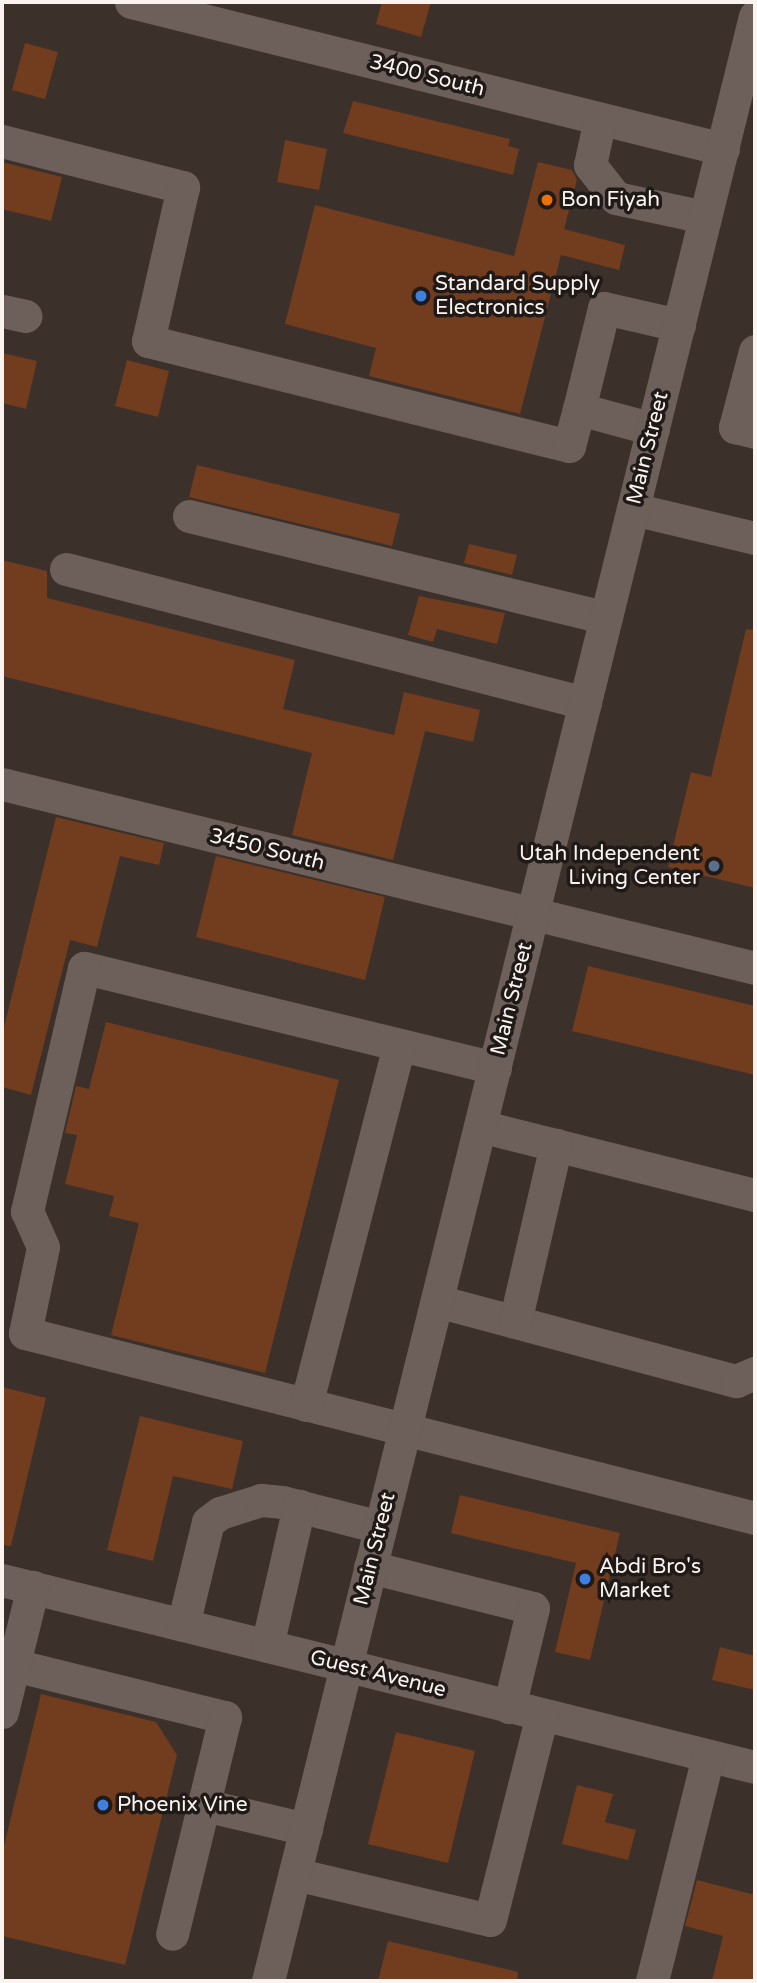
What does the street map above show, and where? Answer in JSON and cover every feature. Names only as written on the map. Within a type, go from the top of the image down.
[{"type":"street","name":"3400 South","points":[[131,2],[723,149]]},
{"type":"street","name":"Main Street","points":[[268,1981],[755,16]]},
{"type":"street","points":[[600,119],[590,165],[616,198],[705,218]]},
{"type":"street","points":[[2,141],[183,187],[148,341],[569,446],[604,308],[678,325]]},
{"type":"street","points":[[755,351],[735,427],[755,432]]},
{"type":"street","points":[[579,409],[653,429]]},
{"type":"street","points":[[633,509],[755,538]]},
{"type":"street","points":[[189,516],[606,618]]},
{"type":"street","points":[[66,569],[585,703]]},
{"type":"street","name":"3450 South","points":[[2,784],[532,916],[755,968]]},
{"type":"street","points":[[495,1068],[84,968],[27,1212],[43,1247],[25,1333],[755,1518]]},
{"type":"street","points":[[306,1405],[400,1045]]},
{"type":"street","points":[[480,1126],[755,1195]]},
{"type":"street","points":[[515,1322],[556,1145]]},
{"type":"street","points":[[437,1301],[736,1381],[755,1373]]},
{"type":"street","points":[[183,1625],[208,1522],[261,1500],[299,1506],[380,1527]]},
{"type":"street","points":[[267,1646],[299,1506]]},
{"type":"street","points":[[370,1567],[533,1608],[509,1707]]},
{"type":"street","points":[[2,1712],[17,1584]]},
{"type":"street","name":"Guest Avenue","points":[[17,1584],[755,1767]]},
{"type":"street","points":[[7,1663],[225,1717],[172,1934]]},
{"type":"street","points":[[295,1874],[490,1920],[542,1715]]},
{"type":"street","points":[[652,1981],[708,1756]]},
{"type":"street","points":[[204,1805],[306,1829]]},
{"type":"building","points":[[382,2],[431,2],[421,37],[376,24]]},
{"type":"building","points":[[25,43],[58,52],[45,99],[12,90]]},
{"type":"building","points":[[353,101],[510,139],[508,146],[519,149],[513,175],[343,133]]},
{"type":"building","points":[[285,140],[327,149],[319,190],[277,182]]},
{"type":"building","points":[[2,162],[62,177],[51,221],[2,209]]},
{"type":"building","name":"Standard Supply Electronics","points":[[538,162],[572,170],[577,180],[564,229],[625,245],[619,270],[561,255],[520,414],[369,376],[376,348],[285,324],[315,205],[514,256]]},
{"type":"building","points":[[2,353],[37,361],[26,409],[2,403]]},
{"type":"building","points":[[127,360],[169,371],[158,417],[115,406]]},
{"type":"building","points":[[197,465],[400,514],[392,546],[189,497]]},
{"type":"building","points":[[469,544],[517,555],[512,575],[464,563]]},
{"type":"building","points":[[2,560],[47,571],[47,598],[295,660],[283,709],[394,735],[404,692],[480,710],[473,742],[425,731],[393,860],[292,835],[312,753],[2,676]]},
{"type":"building","points":[[419,596],[505,613],[497,644],[437,629],[433,642],[408,635]]},
{"type":"building","points":[[746,629],[755,630],[755,888],[668,867],[691,772],[711,777]]},
{"type":"building","points":[[56,817],[164,843],[159,865],[120,856],[97,947],[70,940],[31,1095],[2,1087],[2,1035]]},
{"type":"building","points":[[216,856],[385,897],[365,980],[196,937]]},
{"type":"building","points":[[588,966],[755,1006],[755,1075],[572,1031]]},
{"type":"building","points":[[106,1022],[339,1080],[265,1373],[111,1335],[139,1223],[109,1216],[114,1196],[65,1184],[77,1135],[65,1133],[76,1086],[89,1089]]},
{"type":"building","points":[[2,1387],[46,1398],[11,1546],[2,1545]]},
{"type":"building","points":[[140,1416],[243,1441],[232,1489],[173,1476],[153,1561],[107,1550]]},
{"type":"building","points":[[460,1495],[620,1533],[590,1660],[555,1652],[576,1563],[451,1533]]},
{"type":"building","points":[[720,1647],[755,1656],[755,1690],[712,1680]]},
{"type":"building","points":[[41,1694],[156,1722],[177,1755],[125,1965],[2,1936],[2,1854]]},
{"type":"building","points":[[396,1732],[475,1751],[448,1863],[368,1844]]},
{"type":"building","points":[[577,1785],[613,1794],[605,1822],[636,1830],[628,1860],[562,1844]]},
{"type":"building","points":[[697,1880],[755,1895],[755,1981],[712,1981],[723,1936],[685,1926]]},
{"type":"building","points":[[388,1941],[518,1972],[517,1981],[378,1981]]},
{"type":"place","name":"Bon Fiyah","points":[[547,200]]},
{"type":"place","name":"Standard Supply Electronics","points":[[421,296]]},
{"type":"place","name":"Utah Independent Living Center","points":[[714,866]]},
{"type":"place","name":"Abdi Bro's Market","points":[[585,1579]]},
{"type":"place","name":"Phoenix Vine","points":[[103,1805]]}]
